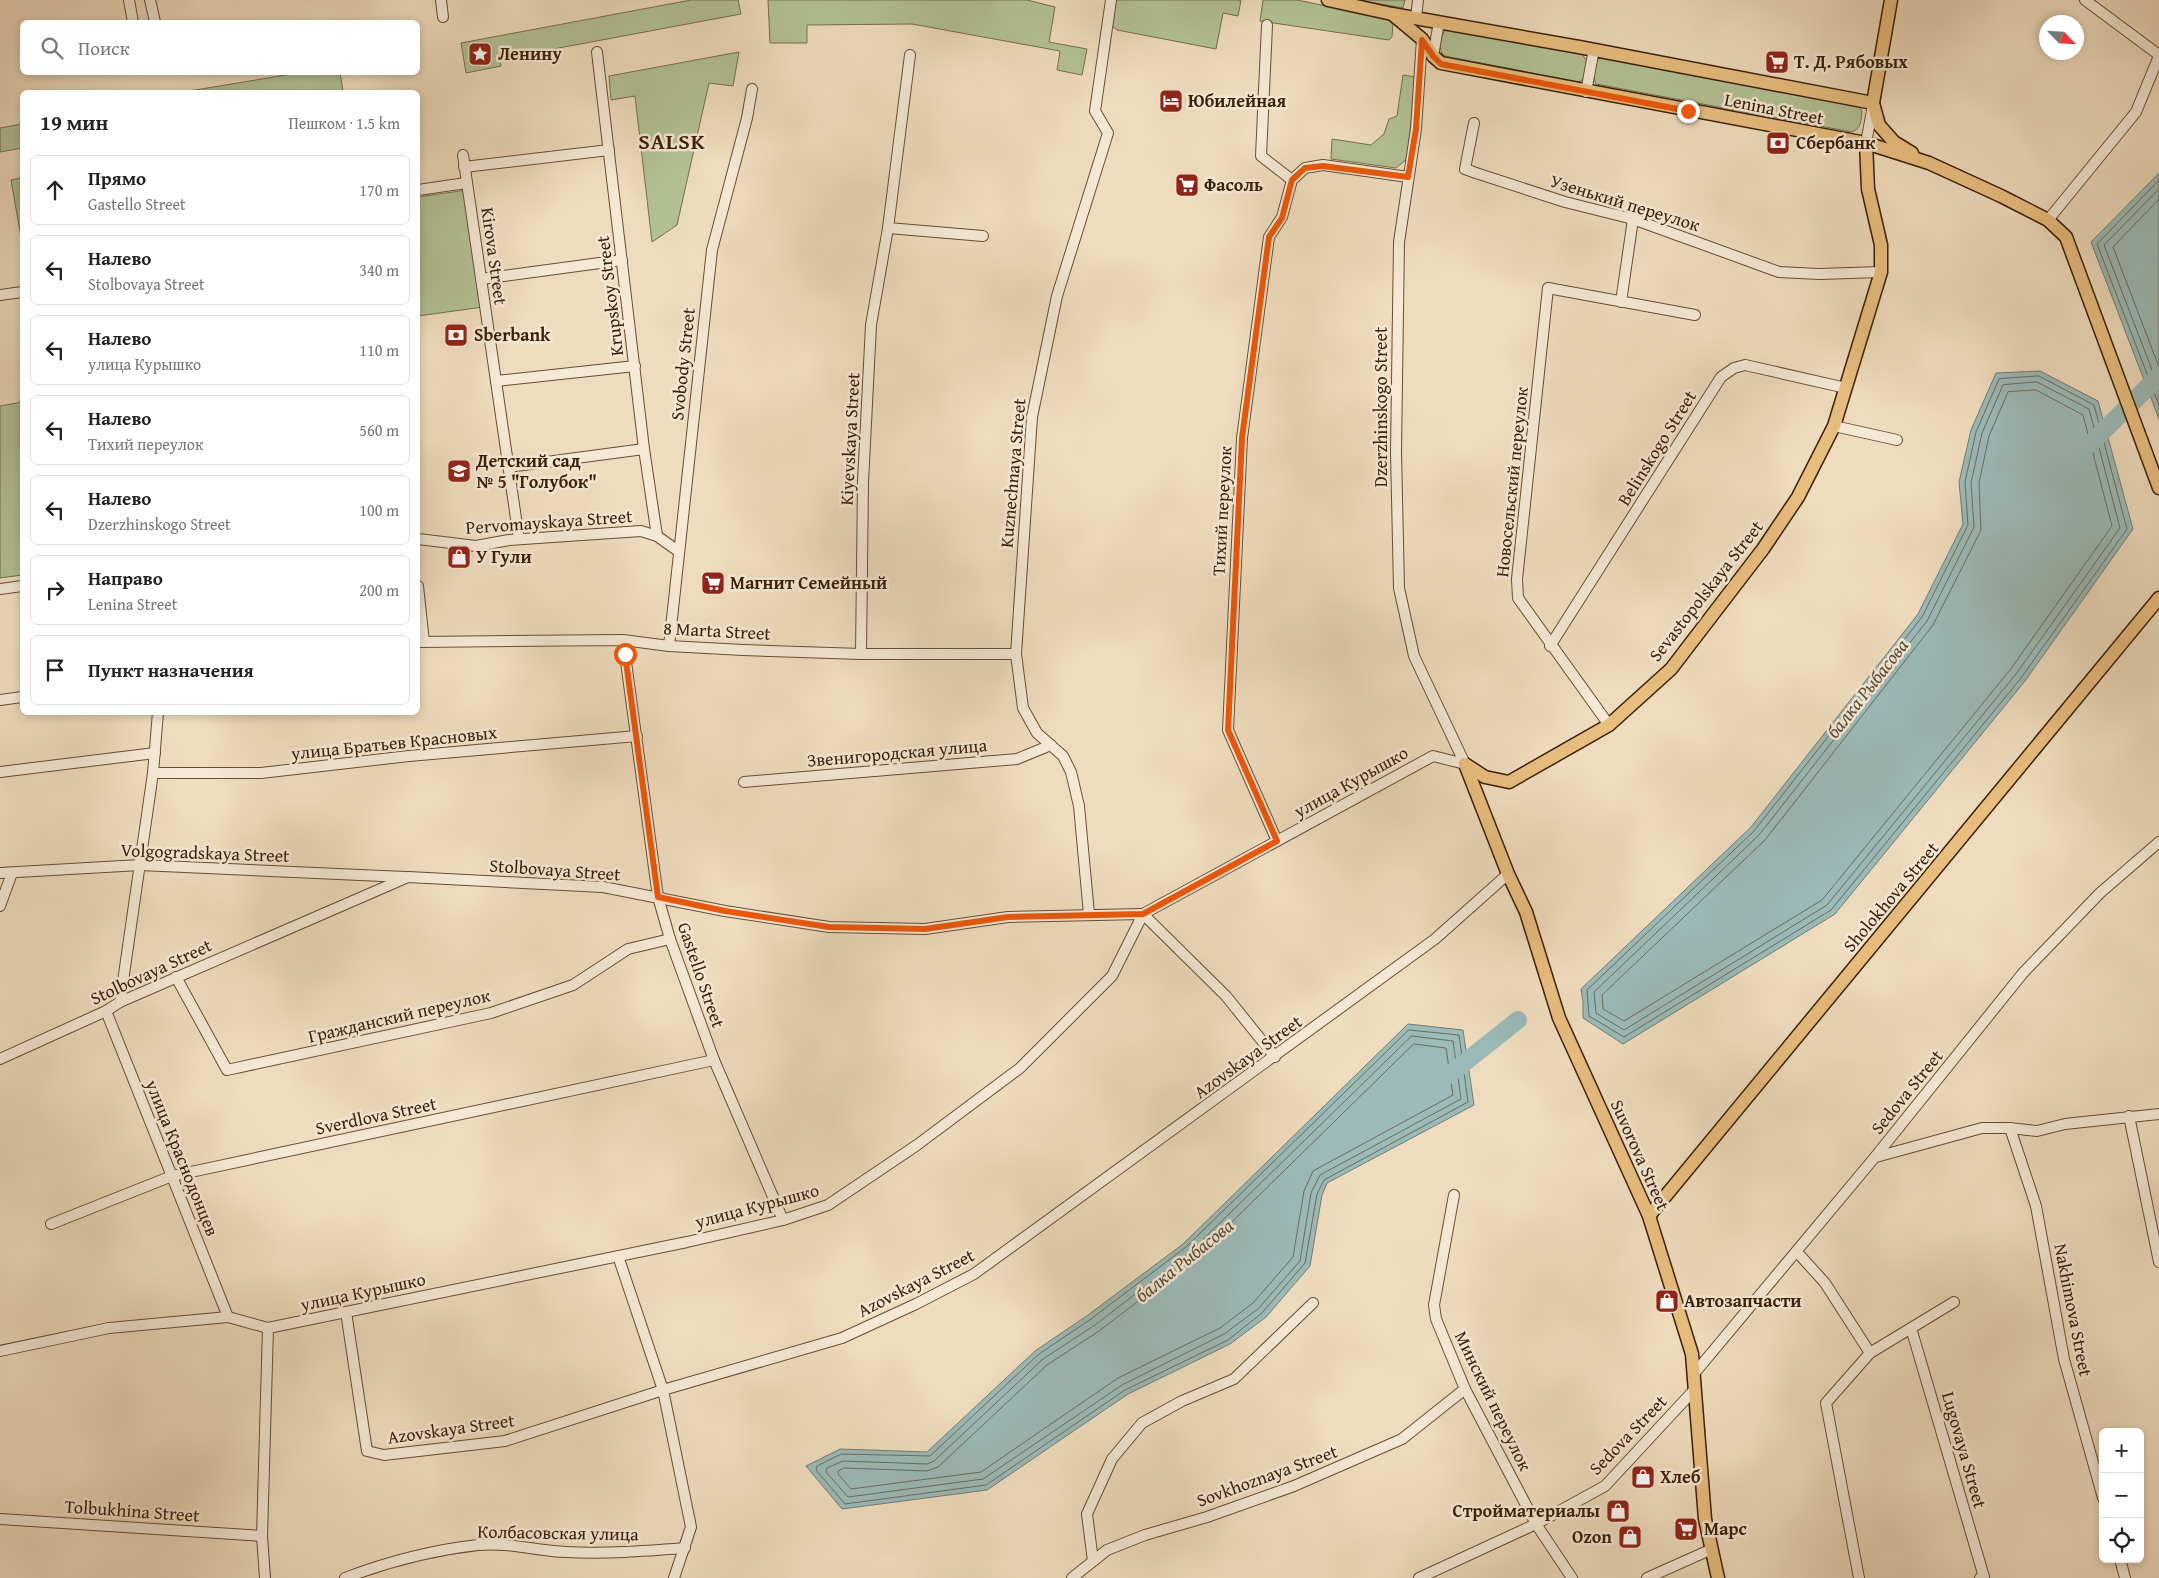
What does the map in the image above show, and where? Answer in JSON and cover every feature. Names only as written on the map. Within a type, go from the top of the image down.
[{"type":"main road","name":"Lenina Street","points":[[1328,0],[1392,14],[1594,49],[1873,103]]},
{"type":"main road","name":"Sevastopolskaya Street","points":[[1873,103],[1890,0]]},
{"type":"main road","name":"Lenina Street","points":[[1392,14],[1422,40],[1441,64],[1866,143],[1929,163]]},
{"type":"main road","points":[[1873,103],[1879,125],[1894,142],[1929,163],[2048,220],[2066,237],[2159,488]]},
{"type":"main road","name":"Sevastopolskaya Street","points":[[1465,764],[1485,777],[1509,782],[1609,726],[1671,669],[1721,605],[1798,497],[1834,426],[1880,272],[1881,245],[1868,189],[1866,143]]},
{"type":"main road","name":"Sholokhova Street","points":[[1649,1216],[2159,598]]},
{"type":"main road","name":"Suvorova Street","points":[[1465,764],[1508,874],[1526,912],[1559,1018],[1649,1216],[1692,1354],[1705,1519],[1718,1578]]},
{"type":"street","points":[[129,0],[133,20]]},
{"type":"street","points":[[150,0],[155,20]]},
{"type":"street","points":[[441,0],[443,17]]},
{"type":"street","name":"Kuznechnaya Street","points":[[1089,914],[1079,806],[1071,772],[1063,756],[1037,734],[1023,708],[1016,654],[1032,416],[1057,296],[1108,133],[1095,111],[1111,0]]},
{"type":"street","points":[[1416,18],[1418,0]]},
{"type":"street","points":[[2048,220],[2136,112],[2159,56],[2085,0]]},
{"type":"street","points":[[1433,56],[1439,22]]},
{"type":"street","points":[[1267,24],[1261,156],[1292,180],[1305,168],[1323,166],[1408,177]]},
{"type":"street","name":"Dzerzhinskogo Street","points":[[1422,40],[1416,129],[1399,242],[1396,452],[1399,588],[1414,656],[1465,764]]},
{"type":"street","points":[[1586,92],[1594,49]]},
{"type":"street","name":"Krupskoy Street","points":[[597,52],[644,449],[657,536]]},
{"type":"street","name":"Kiyevskaya Street","points":[[861,654],[863,482],[871,326],[888,228],[910,55]]},
{"type":"street","name":"Svobody Street","points":[[669,646],[712,250],[747,118],[752,89]]},
{"type":"street","name":"Sevastopolskaya Street","points":[[1866,143],[1873,103]]},
{"type":"street","name":"Узенький переулок","points":[[1474,123],[1465,169],[1565,202],[1633,219],[1779,272],[1819,274],[1880,272]]},
{"type":"street","points":[[464,167],[609,150]]},
{"type":"street","name":"Kirova Street","points":[[463,156],[519,539]]},
{"type":"street","name":"Тихий переулок","points":[[1277,841],[1228,730],[1242,438],[1269,237],[1282,218],[1292,180]]},
{"type":"street","points":[[420,190],[466,183]]},
{"type":"street","points":[[1621,302],[1633,219]]},
{"type":"street","points":[[888,228],[983,236]]},
{"type":"street","points":[[481,279],[622,260]]},
{"type":"street","name":"Новосельский переулок","points":[[1609,726],[1550,646],[1518,598],[1517,579],[1548,288],[1695,315]]},
{"type":"street","points":[[0,295],[20,292]]},
{"type":"street","name":"Belinskogo Street","points":[[1550,646],[1721,377],[1734,368],[1745,365],[1846,388]]},
{"type":"street","points":[[496,381],[634,366]]},
{"type":"street","points":[[1834,426],[1897,440]]},
{"type":"street","points":[[508,467],[644,449]]},
{"type":"street","name":"Pervomayskaya Street","points":[[420,539],[476,546],[519,539],[641,531],[657,536],[678,551]]},
{"type":"street","points":[[0,589],[20,586]]},
{"type":"street","points":[[420,623],[421,642]]},
{"type":"street","name":"8 Marta Street","points":[[421,642],[623,640],[669,646],[861,654],[1016,654]]},
{"type":"street","name":"Gastello Street","points":[[623,640],[658,897],[670,939],[714,1060],[783,1220]]},
{"type":"street","points":[[0,700],[20,697]]},
{"type":"street","points":[[120,1002],[154,773],[158,715]]},
{"type":"street","name":"улица Братьев Красновых","points":[[154,773],[261,773],[409,756],[637,736]]},
{"type":"street","name":"Звенигородская улица","points":[[744,782],[1017,759],[1051,745]]},
{"type":"street","points":[[0,772],[155,753]]},
{"type":"street","name":"улица Курышко","points":[[0,1351],[109,1328],[228,1318],[268,1328],[783,1220],[828,1205],[917,1145],[1020,1068],[1112,976],[1143,914],[1432,756],[1465,764]]},
{"type":"street","name":"Sedova Street","points":[[1693,1375],[1876,1158],[2023,973],[2100,893],[2158,846]]},
{"type":"street","name":"Volgogradskaya Street","points":[[0,873],[140,865],[408,877]]},
{"type":"street","points":[[0,906],[12,873]]},
{"type":"street","name":"Azovskaya Street","points":[[346,1312],[367,1451],[384,1455],[505,1441],[663,1390],[842,1338],[916,1304],[974,1274],[1435,939],[1508,874]]},
{"type":"street","name":"Stolbovaya Street","points":[[0,1059],[176,977],[408,877],[602,887],[725,911],[829,927],[925,929],[1008,917],[1143,914]]},
{"type":"street","points":[[1143,914],[1226,996],[1275,1057]]},
{"type":"street","name":"Гражданский переулок","points":[[176,977],[227,1070],[491,1013],[574,985],[628,948],[670,939]]},
{"type":"street","name":"улица Краснодонцев","points":[[106,1011],[228,1318]]},
{"type":"street","name":"Sverdlova Street","points":[[51,1224],[172,1176],[714,1060]]},
{"type":"street","points":[[1876,1158],[1982,1128],[2010,1128],[2037,1131],[2065,1124],[2159,1114]]},
{"type":"street","points":[[2129,1116],[2159,1262]]},
{"type":"street","name":"Nakhimova Street","points":[[2010,1128],[2036,1206],[2064,1359],[2099,1484]]},
{"type":"street","name":"Минский переулок","points":[[1454,1195],[1434,1305],[1436,1319],[1465,1389],[1536,1524],[1572,1578]]},
{"type":"street","points":[[1797,1252],[1825,1283],[1870,1353]]},
{"type":"street","points":[[618,1256],[663,1390],[691,1527],[674,1578]]},
{"type":"street","points":[[1859,1578],[1826,1403],[1870,1353],[1954,1302]]},
{"type":"street","points":[[1093,1561],[1087,1514],[1112,1459],[1136,1430],[1142,1423],[1182,1400],[1234,1379],[1314,1303]]},
{"type":"street","points":[[265,1578],[262,1536],[268,1328]]},
{"type":"street","name":"Lugovaya Street","points":[[1912,1328],[1984,1577],[1980,1578]]},
{"type":"street","name":"Sovkhoznaya Street","points":[[1072,1578],[1107,1550],[1145,1535],[1207,1517],[1294,1486],[1402,1439],[1465,1389]]},
{"type":"street","name":"Sedova Street","points":[[1419,1578],[1536,1524],[1605,1486],[1694,1389]]},
{"type":"street","name":"Tolbukhina Street","points":[[0,1519],[262,1536]]},
{"type":"street","name":"Колбасовская улица","points":[[345,1578],[385,1563],[480,1545],[519,1546],[565,1552],[627,1552],[685,1548]]},
{"type":"street","points":[[1647,1578],[1712,1549]]},
{"type":"street","points":[[2121,1563],[2125,1578]]},
{"type":"green space","points":[[691,0],[738,0],[741,14],[500,59],[501,66],[466,73],[461,43]]},
{"type":"green space","points":[[768,0],[1027,0],[1055,7],[1049,42],[1087,49],[1082,75],[1057,70],[1060,51],[912,24],[807,25],[807,43],[770,43]]},
{"type":"green space","points":[[1114,0],[1241,0],[1238,16],[1223,13],[1216,49],[1117,30],[1109,24]]},
{"type":"green space","points":[[1263,0],[1297,0],[1390,19],[1393,23],[1392,37],[1389,40],[1260,21]]},
{"type":"green space","points":[[1358,0],[1405,0],[1403,8]]},
{"type":"green space","points":[[1446,29],[1581,53],[1587,61],[1585,75],[1581,81],[1577,82],[1445,56],[1442,54],[1440,44]]},
{"type":"green space","points":[[739,52],[733,86],[709,83],[677,225],[652,242],[635,96],[611,100],[609,76]]},
{"type":"green space","points":[[1603,57],[1858,106],[1862,111],[1860,123],[1858,128],[1852,132],[1596,84],[1594,78],[1595,68],[1598,59]]},
{"type":"green space","points":[[286,75],[340,75],[343,90],[195,90]]},
{"type":"green space","points":[[1403,75],[1416,77],[1407,159],[1396,168],[1331,159],[1332,139],[1371,145],[1384,134],[1389,119],[1397,116]]},
{"type":"green space","points":[[20,124],[20,148],[0,152],[0,128]]},
{"type":"green space","points":[[20,178],[20,231],[11,180]]},
{"type":"green space","points":[[467,190],[483,307],[420,316],[420,197]]},
{"type":"green space","points":[[20,402],[20,575],[0,578],[0,406]]},
{"type":"water","points":[[2159,173],[2159,419],[2091,242]]},
{"type":"water","points":[[2040,371],[2098,401],[2133,529],[2025,681],[1835,914],[1623,1044],[1583,1018],[1581,989],[1751,827],[1918,614],[1963,524],[1959,482],[1971,430],[1996,373]]},
{"type":"water","points":[[1408,1024],[1463,1030],[1474,1105],[1327,1183],[1322,1195],[1310,1266],[1266,1317],[1230,1344],[1128,1394],[987,1490],[842,1509],[806,1466],[840,1449],[927,1452],[1035,1351],[1088,1315],[1183,1244]]},
{"type":"waterway","name":"балка Рыбасова","points":[[2090,444],[2159,376]]},
{"type":"waterway","name":"балка Рыбасова","points":[[1449,1075],[1518,1020]]},
{"type":"place","name":"Ленину","points":[[480,54]]},
{"type":"place","name":"Т. Д. Рябовых","points":[[1777,62]]},
{"type":"place","name":"Юбилейная","points":[[1171,101]]},
{"type":"place","name":"Сбербанк","points":[[1778,143]]},
{"type":"place","name":"Фасоль","points":[[1187,185]]},
{"type":"place","name":"Sberbank","points":[[456,335]]},
{"type":"place","name":"Детский сад № 5 \"Голубок\"","points":[[459,471]]},
{"type":"place","name":"У Гули","points":[[459,557]]},
{"type":"place","name":"Магнит Семейный","points":[[713,583]]},
{"type":"place","name":"Автозапчасти","points":[[1667,1301]]},
{"type":"place","name":"Хлеб","points":[[1643,1477]]},
{"type":"place","name":"Стройматериалы","points":[[1618,1511]]},
{"type":"place","name":"Марс","points":[[1686,1529]]},
{"type":"place","name":"Ozon","points":[[1630,1537]]},
{"type":"district","name":"SALSK","points":[[672,141]]},
{"type":"route","points":[[625,654],[658,897],[725,911],[829,927],[925,929],[1008,917],[1143,914],[1277,841],[1228,730],[1242,438],[1269,237],[1282,218],[1292,180],[1305,168],[1323,166],[1408,177],[1416,129],[1422,40],[1441,64],[1688,111]]}]
